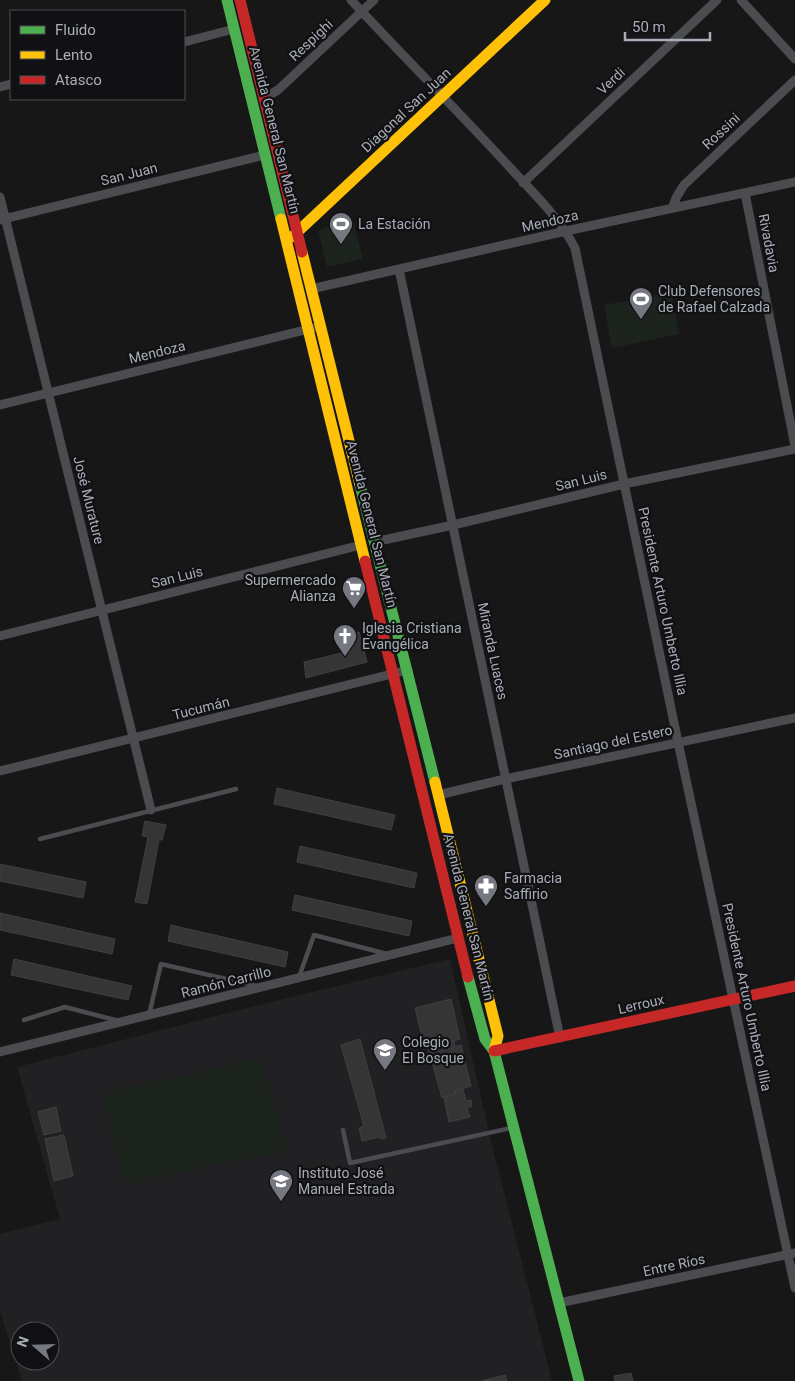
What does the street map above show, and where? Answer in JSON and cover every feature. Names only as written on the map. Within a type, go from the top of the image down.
[{"type":"main road","name":"Avenida General San Martín","points":[[227,0],[287,239],[314,328],[408,670],[498,1036],[494,1051]]},
{"type":"main road","name":"Avenida General San Martín","points":[[240,0],[311,289],[314,328],[361,545],[458,938],[485,1039],[494,1051],[579,1381]]},
{"type":"main road","name":"Diagonal San Juan","points":[[287,239],[298,233],[544,0]]},
{"type":"main road","name":"Lerroux","points":[[494,1051],[795,986]]},
{"type":"street","name":"Presidente Arturo Umberto Illia","points":[[351,0],[523,183],[566,231],[575,248],[733,999],[792,1254],[795,1288]]},
{"type":"street","name":"Respighi","points":[[264,98],[278,90],[374,0]]},
{"type":"street","name":"Verdi","points":[[523,183],[717,0]]},
{"type":"street","points":[[741,0],[795,59]]},
{"type":"street","points":[[185,42],[234,29]]},
{"type":"street","name":"Rossini","points":[[672,208],[684,185],[795,80]]},
{"type":"street","name":"San Juan","points":[[3,220],[265,155]]},
{"type":"street","name":"Mendoza","points":[[311,289],[566,231],[795,182]]},
{"type":"street","name":"Rivadavia","points":[[745,193],[795,447]]},
{"type":"street","name":"José Murature","points":[[0,197],[3,220],[48,393],[151,810]]},
{"type":"street","name":"Miranda Luaces","points":[[400,269],[560,1038]]},
{"type":"street","name":"Mendoza","points":[[0,405],[314,328]]},
{"type":"street","name":"San Luis","points":[[374,542],[624,484],[795,447]]},
{"type":"street","name":"San Luis","points":[[0,636],[361,545]]},
{"type":"street","name":"Tucumán","points":[[0,771],[408,670]]},
{"type":"street","name":"Santiago del Estero","points":[[438,795],[505,779],[795,718]]},
{"type":"street","name":"Ramón Carrillo","points":[[0,1052],[458,938]]},
{"type":"street","name":"Entre Ríos","points":[[559,1303],[792,1254]]},
{"type":"lane","points":[[40,839],[236,789]]},
{"type":"lane","points":[[298,978],[314,935],[390,954]]},
{"type":"lane","points":[[149,1015],[161,964],[262,987]]},
{"type":"lane","points":[[24,1020],[65,1007],[123,1022]]},
{"type":"lane","points":[[343,1130],[350,1163],[515,1128]]},
{"type":"shaded area","name":"La Estación","points":[[352,217],[363,259],[327,267],[318,231]]},
{"type":"shaded area","name":"Club Defensores de Rafael Calzada","points":[[671,292],[679,334],[612,348],[604,305]]},
{"type":"shaded area","name":"Instituto José Manuel Estrada","points":[[450,959],[491,1141],[552,1381],[22,1381],[19,1371],[60,1371],[60,1321],[10,1321],[10,1343],[0,1311],[0,1234],[60,1219],[17,1067],[275,1001]]},
{"type":"shaded area","points":[[261,1058],[287,1150],[124,1184],[102,1093]]},
{"type":"building","name":"Iglesia Cristiana Evangélica","points":[[359,632],[367,662],[306,678],[304,662],[346,652],[342,636]]},
{"type":"building","points":[[277,788],[395,815],[391,830],[274,804]]},
{"type":"building","points":[[145,821],[166,825],[162,840],[159,840],[147,904],[135,902],[148,837],[142,836]]},
{"type":"building","points":[[300,846],[417,873],[414,888],[297,862]]},
{"type":"building","points":[[0,864],[86,882],[83,898],[0,881]]},
{"type":"building","points":[[295,895],[412,921],[409,936],[292,910]]},
{"type":"building","points":[[0,913],[115,939],[112,954],[0,930]]},
{"type":"building","points":[[171,925],[288,952],[285,967],[168,941]]},
{"type":"building","points":[[14,959],[132,986],[128,1000],[11,975]]},
{"type":"building","points":[[451,999],[460,1039],[425,1048],[415,1008]]},
{"type":"building","points":[[360,1039],[386,1138],[381,1139],[380,1137],[362,1141],[359,1128],[364,1126],[341,1045]]},
{"type":"building","points":[[454,1041],[455,1047],[461,1045],[471,1086],[455,1091],[456,1094],[442,1098],[428,1047]]},
{"type":"building","points":[[463,1089],[466,1101],[471,1100],[472,1106],[467,1108],[470,1117],[449,1122],[444,1097],[456,1094],[455,1091]]},
{"type":"building","points":[[56,1107],[61,1131],[44,1135],[38,1112]]},
{"type":"building","points":[[64,1135],[73,1176],[54,1181],[45,1139]]},
{"type":"building","points":[[631,1373],[633,1381],[615,1381],[614,1376]]},
{"type":"building","points":[[505,1375],[507,1381],[482,1381]]},
{"type":"traffic: fast","points":[[227,0],[281,219]]},
{"type":"traffic: fast","points":[[360,485],[435,782]]},
{"type":"traffic: fast","points":[[468,977],[485,1039],[494,1051],[579,1381]]},
{"type":"traffic: slow","points":[[292,237],[545,0]]},
{"type":"traffic: slow","points":[[281,219],[365,561]]},
{"type":"traffic: slow","points":[[302,252],[360,485]]},
{"type":"traffic: slow","points":[[435,782],[498,1036],[494,1051]]},
{"type":"traffic: jam","points":[[240,0],[302,252]]},
{"type":"traffic: jam","points":[[365,561],[468,977]]},
{"type":"traffic: jam","points":[[494,1051],[795,986]]},
{"type":"place","name":"La Estación","points":[[341,245]]},
{"type":"place","name":"Club Defensores de Rafael Calzada","points":[[641,320]]},
{"type":"place","name":"Supermercado Alianza","points":[[354,609]]},
{"type":"place","name":"Iglesia Cristiana Evangélica","points":[[345,657]]},
{"type":"place","name":"Farmacia Saffirio","points":[[486,907]]},
{"type":"place","name":"Colegio El Bosque","points":[[385,1071]]},
{"type":"place","name":"Instituto José Manuel Estrada","points":[[281,1202]]}]
